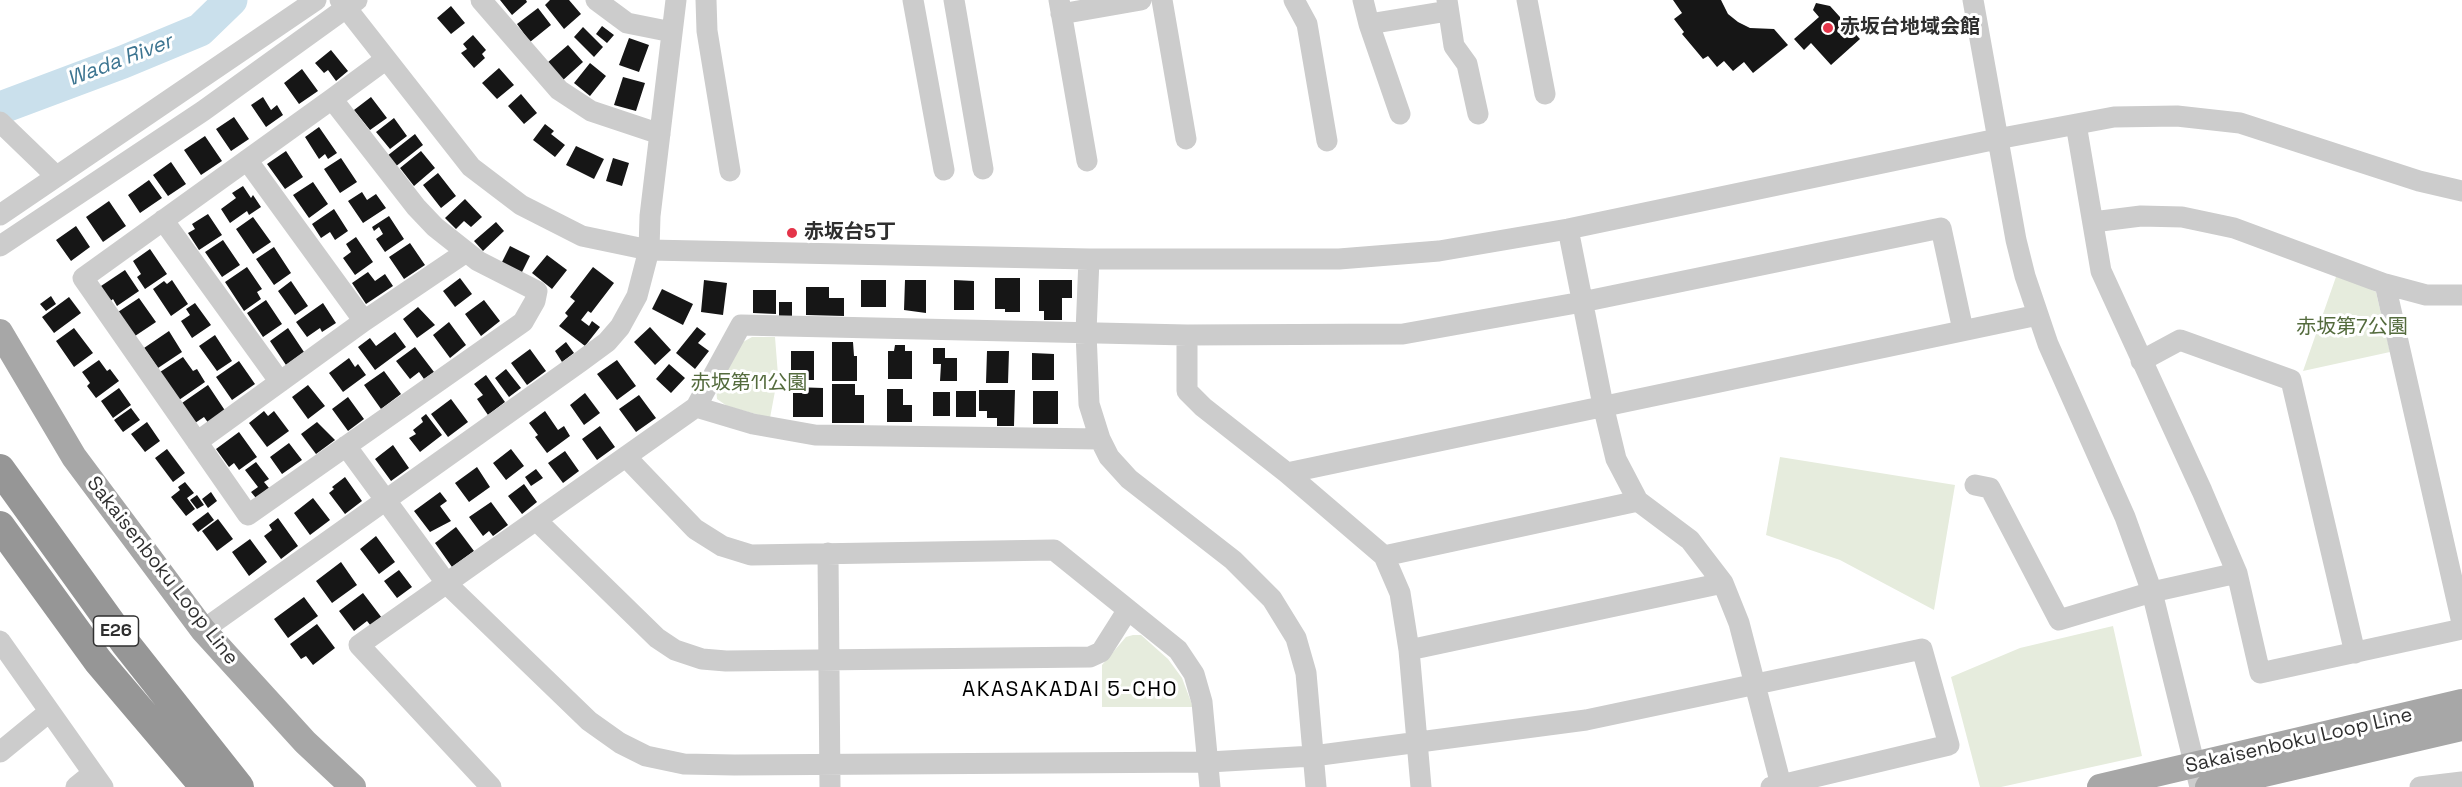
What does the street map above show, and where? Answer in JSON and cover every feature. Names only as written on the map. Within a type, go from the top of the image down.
[{"type":"highway","name":"E26","points":[[0,469],[126,644],[239,787]]},
{"type":"highway","name":"E26","points":[[0,526],[98,660],[205,787]]},
{"type":"main road","name":"Sakaisenboku Loop Line","points":[[0,332],[74,458],[203,630],[305,742],[352,787]]},
{"type":"main road","name":"Sakaisenboku Loop Line","points":[[2100,787],[2197,776],[2462,702]]},
{"type":"main road","name":"Sakaisenboku Loop Line","points":[[2208,787],[2462,728]]},
{"type":"street","points":[[0,215],[316,0]]},
{"type":"street","points":[[481,0],[559,90],[591,111],[660,134]]},
{"type":"street","points":[[596,0],[627,23],[672,32]]},
{"type":"street","points":[[203,630],[607,342],[620,327],[637,296],[649,250],[676,0]]},
{"type":"street","points":[[706,0],[706,31],[730,171]]},
{"type":"street","points":[[913,0],[944,170]]},
{"type":"street","points":[[954,0],[983,169]]},
{"type":"street","points":[[1087,161],[1060,7],[1141,0]]},
{"type":"street","points":[[1162,0],[1186,139]]},
{"type":"street","points":[[1294,0],[1307,24],[1327,141]]},
{"type":"street","points":[[1363,0],[1368,24],[1400,114]]},
{"type":"street","points":[[1527,0],[1545,94]]},
{"type":"street","points":[[1973,0],[2016,240],[2048,344],[2125,517],[2152,591],[2197,776]]},
{"type":"street","points":[[0,246],[203,111],[348,3],[386,60],[471,167],[521,205],[582,236],[649,250],[1089,259],[1338,260],[1439,251],[1568,229],[1997,139],[2114,117],[2177,116],[2240,123],[2419,181],[2462,191]]},
{"type":"street","points":[[1368,24],[1447,5],[1454,46],[1467,64],[1478,114]]},
{"type":"street","points":[[332,99],[416,207],[478,261],[537,291],[535,301],[523,322],[248,515],[83,278],[386,60]]},
{"type":"street","points":[[2076,124],[2101,271],[2237,573],[2260,673],[2462,629]]},
{"type":"street","points":[[4,125],[56,176]]},
{"type":"street","points":[[247,159],[364,321]]},
{"type":"street","points":[[2093,222],[2141,216],[2182,217],[2234,228],[2385,284],[2426,295],[2462,295]]},
{"type":"street","points":[[164,220],[280,382]]},
{"type":"street","points":[[490,787],[359,645],[537,522],[696,407],[741,325],[1186,335],[1403,334],[1582,302],[1941,228],[1963,330]]},
{"type":"street","points":[[346,446],[447,584],[590,721],[620,743],[646,756],[684,764],[1209,762],[1313,756],[1586,720],[1755,684],[1922,649],[1948,745],[1776,786],[1755,684],[1739,623],[1723,583],[1690,540],[1638,501],[1616,459],[1568,229]]},
{"type":"street","points":[[197,442],[364,321],[466,252]]},
{"type":"street","points":[[1089,259],[1086,332],[1089,404],[1100,439],[1109,457],[1130,479],[1233,560],[1272,599],[1296,638],[1306,673],[1316,787]]},
{"type":"street","points":[[2385,284],[2462,623]]},
{"type":"street","points":[[1287,473],[2038,315]]},
{"type":"street","points":[[1186,335],[1187,392],[1384,556],[1400,593],[1409,650],[1421,787]]},
{"type":"street","points":[[2141,361],[2180,340],[2291,380],[2355,653]]},
{"type":"street","points":[[696,407],[753,424],[815,435],[1100,439]]},
{"type":"street","points":[[626,457],[695,529],[722,546],[752,555],[1054,550],[1178,650],[1194,674],[1202,702],[1210,787]]},
{"type":"street","points":[[1975,485],[1990,488],[2059,620],[2152,591],[2237,573]]},
{"type":"street","points":[[1384,556],[1638,501]]},
{"type":"street","points":[[537,522],[657,638],[675,650],[702,659],[718,661],[1090,657],[1101,652],[1127,611]]},
{"type":"street","points":[[828,554],[830,787]]},
{"type":"street","points":[[1409,650],[1723,583]]},
{"type":"street","points":[[0,641],[97,781],[76,787]]},
{"type":"street","points":[[0,752],[49,712]]},
{"type":"street","points":[[2420,787],[2462,782]]},
{"type":"green space","name":"赤坂第7公園","points":[[2337,274],[2376,292],[2390,352],[2303,371]]},
{"type":"green space","name":"赤坂第11公園","points":[[752,337],[775,337],[778,375],[770,418],[727,406],[717,399],[716,386],[743,342]]},
{"type":"green space","points":[[1780,457],[1955,485],[1934,610],[1840,560],[1766,535]]},
{"type":"green space","points":[[2113,626],[2142,756],[2001,787],[1980,787],[1951,677],[2020,648]]},
{"type":"green space","points":[[1141,635],[1168,659],[1182,678],[1193,707],[1102,707],[1102,665],[1126,637]]},
{"type":"building","points":[[500,0],[526,0],[527,2],[512,15]]},
{"type":"building","points":[[550,0],[569,0],[581,14],[564,29],[545,5]]},
{"type":"building","points":[[1673,0],[1721,0],[1728,14],[1738,22],[1750,28],[1774,29],[1788,45],[1753,73],[1744,62],[1733,71],[1724,61],[1717,67],[1708,56],[1703,59],[1682,34],[1684,32],[1674,19],[1682,13]]},
{"type":"building","name":"赤坂台地域会館","points":[[1816,3],[1830,6],[1860,39],[1831,65],[1811,43],[1804,50],[1794,39],[1819,17],[1813,10]]},
{"type":"building","points":[[451,6],[465,23],[451,34],[437,18]]},
{"type":"building","points":[[538,8],[551,25],[530,42],[517,24]]},
{"type":"building","points":[[602,26],[614,35],[607,43],[596,34]]},
{"type":"building","points":[[583,27],[603,47],[594,57],[574,37]]},
{"type":"building","points":[[473,35],[486,50],[482,54],[485,58],[474,68],[461,53],[467,49],[463,44]]},
{"type":"building","points":[[629,38],[649,45],[639,72],[619,65]]},
{"type":"building","points":[[568,45],[583,62],[562,81],[547,63]]},
{"type":"building","points":[[331,50],[348,71],[336,81],[328,70],[324,73],[315,63]]},
{"type":"building","points":[[590,63],[606,76],[590,96],[574,83]]},
{"type":"building","points":[[499,68],[514,85],[497,99],[482,83]]},
{"type":"building","points":[[302,69],[318,91],[299,104],[284,83]]},
{"type":"building","points":[[623,77],[645,83],[636,111],[614,105]]},
{"type":"building","points":[[521,94],[537,113],[524,124],[508,106]]},
{"type":"building","points":[[263,97],[271,110],[277,105],[283,115],[266,127],[251,105]]},
{"type":"building","points":[[371,97],[387,118],[370,130],[354,110]]},
{"type":"building","points":[[234,117],[249,139],[231,151],[216,129]]},
{"type":"building","points":[[394,118],[407,136],[390,149],[376,132]]},
{"type":"building","points":[[545,124],[554,131],[551,134],[565,145],[555,157],[533,140]]},
{"type":"building","points":[[319,127],[337,153],[328,159],[325,154],[319,159],[305,137]]},
{"type":"building","points":[[415,134],[423,145],[395,167],[387,156]]},
{"type":"building","points":[[205,136],[222,161],[201,175],[184,150]]},
{"type":"building","points":[[576,146],[604,159],[594,179],[566,165]]},
{"type":"building","points":[[286,151],[303,177],[285,189],[267,164]]},
{"type":"building","points":[[421,151],[435,168],[414,186],[400,168]]},
{"type":"building","points":[[341,158],[357,182],[340,193],[324,169]]},
{"type":"building","points":[[613,158],[629,163],[622,186],[606,181]]},
{"type":"building","points":[[171,162],[186,184],[168,196],[153,175]]},
{"type":"building","points":[[438,173],[456,196],[441,208],[423,185]]},
{"type":"building","points":[[149,180],[162,198],[140,213],[128,195]]},
{"type":"building","points":[[313,182],[328,204],[309,218],[293,195]]},
{"type":"building","points":[[243,186],[261,207],[249,215],[247,211],[230,223],[221,209],[236,198],[232,193]]},
{"type":"building","points":[[362,192],[367,200],[376,194],[386,208],[363,223],[348,201]]},
{"type":"building","points":[[465,199],[482,217],[471,227],[464,221],[456,229],[445,218]]},
{"type":"building","points":[[109,201],[126,226],[103,242],[86,217]]},
{"type":"building","points":[[334,209],[348,231],[335,240],[330,232],[321,238],[312,224]]},
{"type":"building","points":[[208,214],[222,235],[199,250],[188,233],[195,229],[192,224]]},
{"type":"building","points":[[389,216],[404,239],[385,252],[376,239],[383,234],[379,227],[374,231],[372,227]]},
{"type":"building","points":[[253,217],[271,242],[253,254],[236,229]]},
{"type":"building","points":[[496,222],[504,231],[483,251],[474,241]]},
{"type":"building","points":[[76,226],[90,247],[71,261],[56,240]]},
{"type":"building","points":[[356,237],[373,262],[355,275],[343,258],[351,252],[346,244]]},
{"type":"building","points":[[223,240],[240,265],[222,277],[205,252]]},
{"type":"building","points":[[410,243],[425,265],[404,279],[389,257]]},
{"type":"building","points":[[510,246],[530,256],[521,274],[501,264]]},
{"type":"building","points":[[274,247],[291,273],[274,285],[256,259]]},
{"type":"building","points":[[150,249],[167,274],[145,289],[137,277],[141,274],[133,261]]},
{"type":"building","points":[[547,255],[567,270],[552,289],[532,273]]},
{"type":"building","points":[[247,267],[262,289],[257,292],[261,299],[244,311],[225,282]]},
{"type":"building","points":[[593,267],[614,283],[591,313],[588,311],[581,320],[589,326],[592,321],[600,327],[585,346],[559,326],[568,316],[565,313],[575,301],[570,297]]},
{"type":"building","points":[[125,270],[139,291],[117,306],[113,299],[108,303],[98,288]]},
{"type":"building","points":[[368,272],[375,281],[385,274],[393,286],[366,304],[352,283]]},
{"type":"building","points":[[460,278],[472,294],[455,307],[443,291]]},
{"type":"building","points":[[995,278],[1020,278],[1020,312],[995,309]]},
{"type":"building","points":[[172,280],[188,304],[171,316],[153,289],[164,281],[167,284]]},
{"type":"building","points":[[704,280],[727,283],[723,315],[701,312]]},
{"type":"building","points":[[861,280],[886,280],[886,307],[861,307]]},
{"type":"building","points":[[905,280],[926,280],[926,313],[904,310]]},
{"type":"building","points":[[954,280],[974,281],[974,310],[954,310]]},
{"type":"building","points":[[1039,280],[1072,280],[1072,298],[1062,298],[1062,320],[1044,320],[1044,311],[1039,311]]},
{"type":"building","points":[[291,281],[308,306],[295,315],[278,291]]},
{"type":"building","points":[[806,287],[829,287],[829,298],[844,298],[844,316],[806,315]]},
{"type":"building","points":[[662,289],[693,304],[683,325],[652,309]]},
{"type":"building","points":[[753,290],[776,290],[776,314],[753,313]]},
{"type":"building","points":[[51,296],[56,304],[46,311],[40,304]]},
{"type":"building","points":[[69,297],[81,313],[54,333],[42,317]]},
{"type":"building","points":[[139,298],[156,322],[135,336],[118,312]]},
{"type":"building","points":[[266,300],[282,324],[263,337],[247,313]]},
{"type":"building","points":[[484,300],[500,321],[481,336],[465,314]]},
{"type":"building","points":[[779,302],[792,302],[792,317],[779,317]]},
{"type":"building","points":[[195,303],[211,325],[192,338],[181,321],[190,315],[186,309]]},
{"type":"building","points":[[323,303],[336,323],[322,332],[320,328],[307,337],[296,322]]},
{"type":"building","points":[[418,307],[435,325],[417,338],[403,319]]},
{"type":"building","points":[[449,322],[466,345],[450,358],[433,335]]},
{"type":"building","points":[[650,327],[671,350],[655,365],[634,342]]},
{"type":"building","points":[[697,327],[706,334],[698,343],[709,351],[695,369],[676,353]]},
{"type":"building","points":[[74,328],[93,353],[74,367],[56,341]]},
{"type":"building","points":[[288,328],[304,352],[286,365],[270,341]]},
{"type":"building","points":[[169,331],[182,352],[158,368],[144,348]]},
{"type":"building","points":[[395,332],[406,347],[375,370],[358,347],[370,338],[376,346]]},
{"type":"building","points":[[215,335],[232,361],[217,371],[199,346]]},
{"type":"building","points":[[566,342],[574,353],[562,362],[555,351]]},
{"type":"building","points":[[832,342],[853,342],[854,356],[857,356],[857,381],[832,381]]},
{"type":"building","points":[[895,345],[905,345],[905,351],[912,351],[912,379],[888,379],[888,351],[894,351]]},
{"type":"building","points":[[415,347],[434,372],[424,379],[419,372],[410,379],[396,361]]},
{"type":"building","points":[[933,348],[945,348],[945,358],[957,358],[957,381],[940,381],[941,364],[933,364]]},
{"type":"building","points":[[530,349],[546,371],[527,385],[511,363]]},
{"type":"building","points":[[791,351],[814,351],[814,380],[791,380]]},
{"type":"building","points":[[987,351],[1009,351],[1008,383],[986,383]]},
{"type":"building","points":[[1032,353],[1054,354],[1054,380],[1032,380]]},
{"type":"building","points":[[183,357],[193,371],[197,369],[205,382],[179,400],[160,372]]},
{"type":"building","points":[[349,358],[355,367],[358,364],[366,375],[343,392],[329,373]]},
{"type":"building","points":[[99,360],[119,381],[96,398],[87,386],[90,383],[82,372]]},
{"type":"building","points":[[617,360],[636,386],[617,400],[597,374]]},
{"type":"building","points":[[239,361],[255,384],[232,400],[216,377]]},
{"type":"building","points":[[669,364],[685,378],[671,393],[656,379]]},
{"type":"building","points":[[506,369],[521,388],[509,397],[495,378]]},
{"type":"building","points":[[384,371],[401,394],[381,409],[364,385]]},
{"type":"building","points":[[486,375],[505,402],[488,415],[477,399],[483,395],[474,384]]},
{"type":"building","points":[[832,384],[855,384],[855,395],[864,395],[864,423],[832,423]]},
{"type":"building","points":[[208,385],[226,412],[209,424],[204,417],[195,423],[182,403]]},
{"type":"building","points":[[308,385],[325,406],[308,419],[292,397]]},
{"type":"building","points":[[793,387],[823,388],[823,417],[793,417]]},
{"type":"building","points":[[119,388],[131,405],[113,418],[101,401]]},
{"type":"building","points":[[887,389],[903,389],[903,405],[912,405],[912,422],[887,422]]},
{"type":"building","points":[[979,390],[1015,390],[1014,426],[997,426],[997,418],[987,418],[987,411],[979,411]]},
{"type":"building","points":[[956,391],[976,391],[976,417],[956,417]]},
{"type":"building","points":[[1033,391],[1058,391],[1058,424],[1033,424]]},
{"type":"building","points":[[933,392],[950,392],[950,416],[933,416]]},
{"type":"building","points":[[585,393],[600,413],[584,425],[570,405]]},
{"type":"building","points":[[639,395],[656,418],[636,432],[619,409]]},
{"type":"building","points":[[348,397],[364,419],[348,431],[332,409]]},
{"type":"building","points":[[451,399],[468,422],[448,437],[431,414]]},
{"type":"building","points":[[131,408],[140,420],[123,432],[114,420]]},
{"type":"building","points":[[264,411],[268,416],[274,411],[289,431],[267,447],[249,423]]},
{"type":"building","points":[[545,411],[558,430],[564,426],[570,436],[547,453],[535,437],[538,435],[529,423]]},
{"type":"building","points":[[426,414],[442,435],[420,452],[409,438],[416,434],[413,430],[423,422],[421,418]]},
{"type":"building","points":[[147,422],[160,441],[145,452],[131,434]]},
{"type":"building","points":[[317,422],[335,440],[316,454],[301,434]]},
{"type":"building","points":[[600,426],[615,447],[597,460],[582,439]]},
{"type":"building","points":[[239,432],[257,457],[239,470],[234,463],[229,467],[216,449]]},
{"type":"building","points":[[289,443],[302,460],[282,474],[270,457]]},
{"type":"building","points":[[393,445],[409,468],[391,481],[375,459]]},
{"type":"building","points":[[167,449],[185,473],[173,482],[155,458]]},
{"type":"building","points":[[511,449],[524,466],[506,480],[493,463]]},
{"type":"building","points":[[565,451],[579,471],[563,483],[548,463]]},
{"type":"building","points":[[256,462],[269,479],[264,482],[269,488],[256,498],[251,492],[258,487],[245,470]]},
{"type":"building","points":[[477,467],[490,487],[469,502],[455,483]]},
{"type":"building","points":[[536,469],[543,478],[531,486],[525,477]]},
{"type":"building","points":[[345,477],[362,501],[345,514],[329,493],[334,489],[332,487]]},
{"type":"building","points":[[185,482],[194,493],[187,498],[195,509],[186,516],[171,497],[180,490],[178,487]]},
{"type":"building","points":[[524,484],[537,502],[522,514],[508,496]]},
{"type":"building","points":[[211,492],[217,501],[208,508],[202,499]]},
{"type":"building","points":[[440,492],[447,501],[440,506],[451,521],[430,532],[414,511]]},
{"type":"building","points":[[197,495],[204,505],[197,509],[190,500]]},
{"type":"building","points":[[313,498],[330,520],[310,535],[294,513]]},
{"type":"building","points":[[491,502],[508,525],[493,536],[489,531],[483,536],[469,517]]},
{"type":"building","points":[[208,512],[214,520],[198,532],[192,524]]},
{"type":"building","points":[[278,518],[298,546],[281,559],[264,536],[272,530],[269,525]]},
{"type":"building","points":[[218,519],[233,539],[217,551],[202,531]]},
{"type":"building","points":[[456,527],[474,551],[452,567],[435,543]]},
{"type":"building","points":[[376,536],[395,562],[379,574],[360,549]]},
{"type":"building","points":[[250,539],[267,562],[249,576],[232,552]]},
{"type":"building","points":[[341,562],[357,585],[332,603],[316,581]]},
{"type":"building","points":[[399,570],[412,587],[397,598],[384,581]]},
{"type":"building","points":[[363,593],[382,618],[371,626],[367,621],[354,631],[339,611]]},
{"type":"building","points":[[304,597],[318,616],[288,638],[274,619]]},
{"type":"building","points":[[317,624],[335,648],[313,665],[306,656],[301,659],[290,644]]},
{"type":"waterway","name":"Wada River","points":[[0,108],[123,62],[200,30],[231,0]]},
{"type":"place","name":"赤坂台地域会館","points":[[1828,28]]},
{"type":"place","name":"赤坂台5丁","points":[[792,233]]},
{"type":"district","name":"AKASAKADAI 5-CHO","points":[[1070,690]]}]
